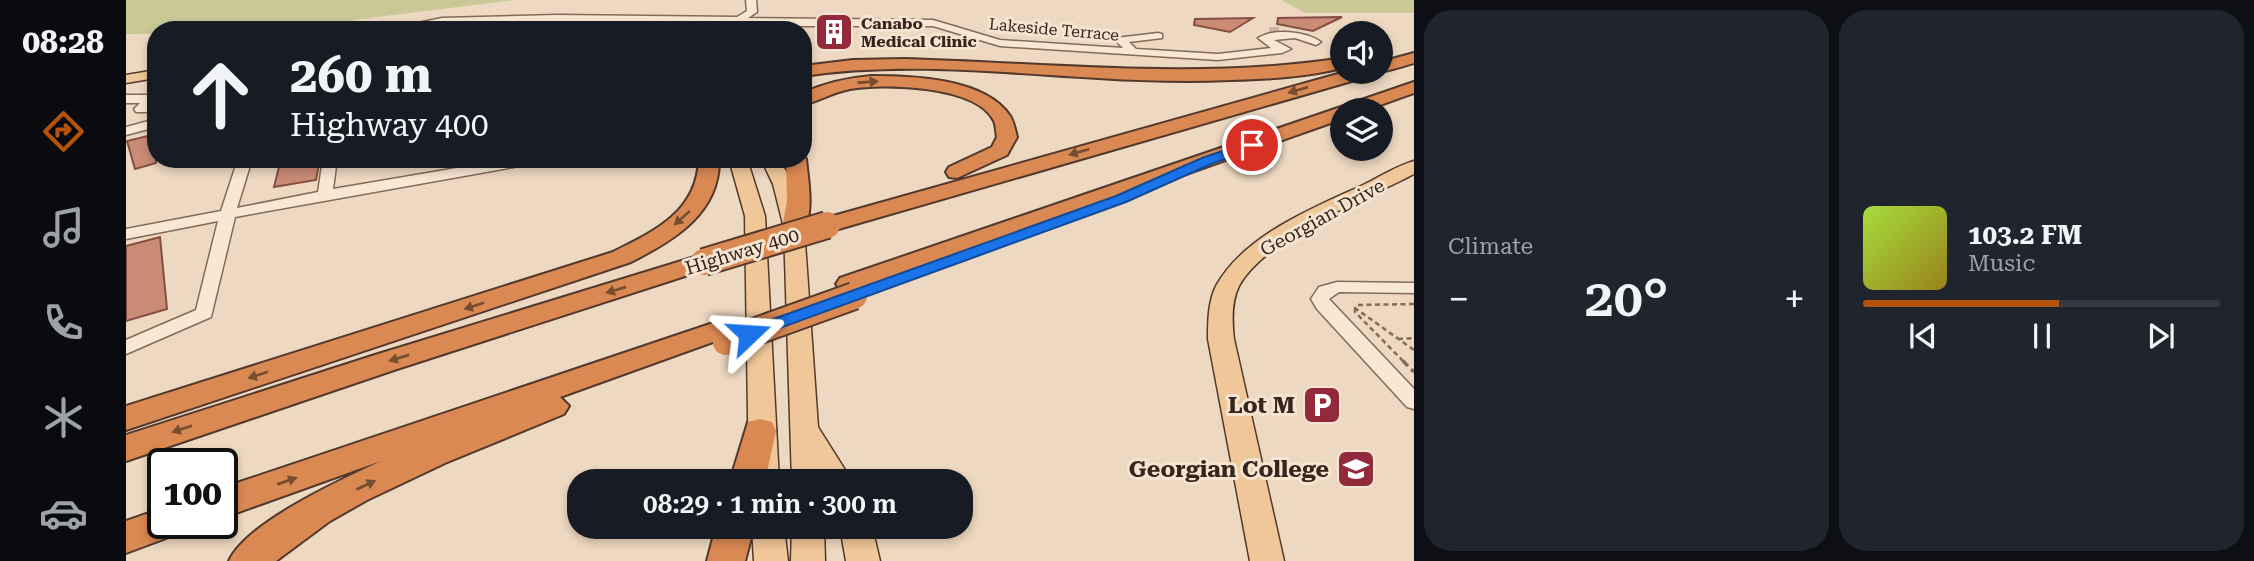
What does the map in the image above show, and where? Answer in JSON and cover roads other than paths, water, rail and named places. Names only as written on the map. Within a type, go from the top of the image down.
[{"type":"highway","points":[[1393,53],[1414,49]]},
{"type":"highway","points":[[1393,64],[1414,58]]},
{"type":"highway","points":[[812,70],[846,64],[890,63],[1192,77],[1284,72],[1330,65]]},
{"type":"highway","points":[[812,96],[828,89],[856,83],[891,81],[925,84],[973,97],[993,109],[1007,128],[1007,138],[1000,151],[987,159],[826,221]]},
{"type":"highway","name":"Highway 400","points":[[126,448],[826,221],[1330,81]]},
{"type":"highway","points":[[1383,98],[1414,87]]},
{"type":"highway","points":[[238,498],[1121,199],[1206,161],[1330,117]]},
{"type":"highway","points":[[126,418],[622,257],[668,230],[692,210],[707,187],[708,168]]},
{"type":"highway","points":[[794,228],[799,190],[797,168]]},
{"type":"highway","points":[[248,561],[277,535],[361,486],[725,335]]},
{"type":"highway","points":[[750,469],[760,431]]},
{"type":"highway","points":[[126,537],[147,529]]},
{"type":"highway","points":[[726,561],[732,539]]},
{"type":"main road","points":[[126,79],[147,87]]},
{"type":"main road","points":[[741,168],[755,216],[763,469]]},
{"type":"main road","points":[[775,168],[783,184],[794,228],[807,469]]},
{"type":"main road","name":"Georgian Drive","points":[[1267,561],[1221,339],[1220,320],[1228,287],[1237,272],[1261,248],[1412,170]]},
{"type":"main road","points":[[807,431],[829,469]]},
{"type":"main road","points":[[769,539],[771,561]]},
{"type":"main road","points":[[808,539],[808,561]]},
{"type":"main road","points":[[858,539],[863,561]]},
{"type":"street","points":[[738,20],[752,12],[751,0]]},
{"type":"street","name":"Lakeside Terrace","points":[[442,21],[556,18],[738,20]]},
{"type":"street","name":"Lakeside Terrace","points":[[812,25],[933,23],[951,25],[979,38],[1000,43],[1218,57],[1284,49],[1263,38],[1267,34],[1296,35]]},
{"type":"street","points":[[1283,32],[1316,42]]},
{"type":"street","points":[[1134,52],[1120,40],[1158,36]]},
{"type":"street","points":[[126,92],[147,91]]},
{"type":"street","points":[[126,99],[147,92]]},
{"type":"street","points":[[126,114],[131,118],[147,115]]},
{"type":"street","points":[[126,131],[147,125]]},
{"type":"street","points":[[126,348],[204,313],[228,213],[242,168]]},
{"type":"street","points":[[325,195],[329,168]]},
{"type":"street","points":[[126,234],[325,195],[483,168]]},
{"type":"street","points":[[1414,288],[1338,286],[1325,291],[1320,299],[1326,309],[1408,380],[1414,402]]},
{"type":"tunnel","points":[[1269,32],[1283,32]]},
{"type":"place","name":"Canabo Medical Clinic","points":[[834,32]]},
{"type":"place","name":"Lot M","points":[[1322,405]]},
{"type":"place","name":"Georgian College","points":[[1356,469]]}]
